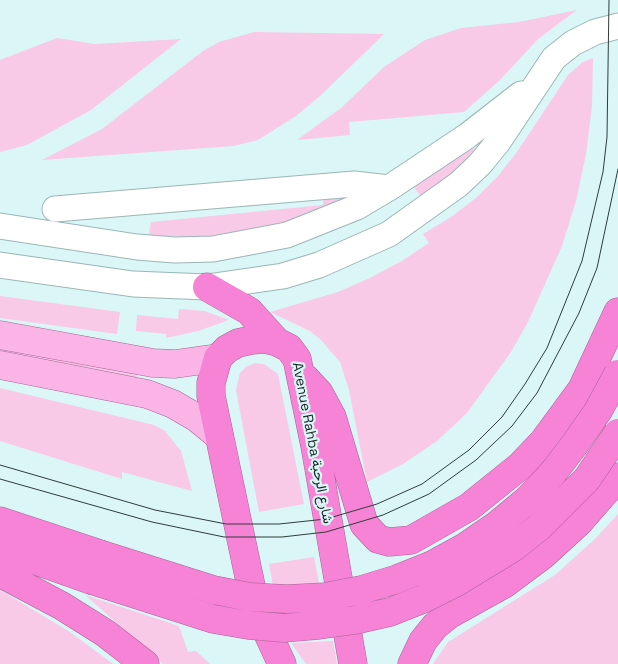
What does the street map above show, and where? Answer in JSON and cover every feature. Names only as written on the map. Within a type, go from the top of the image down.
[{"type":"highway","name":"Avenue Rahba شارع الرحبة","points":[[207,287],[249,311],[277,342],[289,348],[297,359],[301,372],[352,664]]},
{"type":"highway","points":[[301,372],[319,393],[332,417],[364,524],[378,539],[400,542],[411,540],[469,507],[520,466],[543,442],[582,389],[618,312]]},
{"type":"highway","points":[[277,342],[265,339],[238,343],[218,358],[211,383],[218,436],[251,586],[264,625],[282,664]]},
{"type":"highway","points":[[0,521],[214,590],[250,597],[288,599],[325,596],[361,590],[397,579],[432,565],[466,547],[497,526],[526,501],[552,474],[598,411],[618,374]]},
{"type":"highway","points":[[0,548],[91,580],[213,619],[248,625],[284,628],[319,626],[355,620],[390,612],[423,599],[455,583],[514,547],[539,527],[587,479],[618,433]]},
{"type":"highway","points":[[412,664],[423,641],[435,626],[450,614],[504,584],[543,555],[579,522],[618,477]]},
{"type":"highway","points":[[0,573],[62,606],[105,633],[145,664]]},
{"type":"main road","points":[[0,335],[153,364],[175,364],[218,358]]},
{"type":"main road","points":[[0,365],[147,394],[173,404],[197,418],[218,436]]},
{"type":"street","points":[[0,265],[133,284],[207,287],[245,283],[301,270],[355,251],[388,234],[459,184],[480,164],[498,142],[554,58],[573,43],[595,32],[618,26]]},
{"type":"street","points":[[0,226],[137,247],[213,249],[287,235],[357,207],[389,188],[467,136],[535,84]]},
{"type":"street","points":[[55,208],[354,184],[389,188]]},
{"type":"shaded area","points":[[577,10],[538,39],[500,80],[464,112],[349,122],[350,135],[297,140],[341,108],[384,67],[425,40],[461,28],[519,22]]},
{"type":"shaded area","points":[[254,32],[384,34],[319,97],[296,116],[258,140],[233,146],[42,160],[102,129],[203,51],[219,42]]},
{"type":"shaded area","points":[[57,38],[95,44],[181,39],[91,110],[27,145],[0,152],[0,60]]},
{"type":"shaded area","points":[[593,58],[592,106],[586,154],[576,201],[562,246],[528,322],[511,352],[467,413],[437,441],[403,464],[367,482],[349,390],[340,362],[321,340],[310,331],[270,312],[338,292],[402,261],[429,243],[423,234],[451,217],[476,198],[498,176],[517,152],[568,75],[583,62]]},
{"type":"shaded area","points":[[471,146],[476,151],[450,176],[421,197],[412,184]]},
{"type":"shaded area","points":[[349,193],[338,202],[287,223],[260,230],[205,238],[149,235],[151,222],[323,205],[323,197]]},
{"type":"shaded area","points":[[0,296],[120,312],[117,334],[0,318]]},
{"type":"shaded area","points":[[179,309],[205,311],[229,320],[198,331],[166,338],[166,334],[136,331],[137,315],[178,319]]},
{"type":"shaded area","points":[[0,348],[137,374],[136,378],[0,353]]},
{"type":"shaded area","points":[[255,363],[264,364],[278,374],[304,504],[259,512],[236,390],[240,373],[246,367]]},
{"type":"shaded area","points":[[0,388],[154,425],[165,431],[181,451],[192,491],[122,472],[122,479],[0,441]]},
{"type":"shaded area","points":[[618,514],[618,664],[433,664],[448,642],[555,575],[595,539]]},
{"type":"shaded area","points":[[314,557],[320,588],[275,596],[269,564]]},
{"type":"shaded area","points":[[0,590],[70,632],[113,664],[0,664]]},
{"type":"shaded area","points":[[85,595],[179,626],[188,652],[196,651],[210,664],[163,664]]},
{"type":"shaded area","points":[[333,641],[337,664],[306,664],[291,643]]},
{"type":"tram line","points":[[0,465],[155,510],[226,524],[279,524],[326,519],[377,504],[422,484],[469,450],[502,417],[547,348],[582,261],[603,172],[607,137],[609,0]]},
{"type":"tram line","points":[[0,479],[152,522],[224,537],[282,537],[326,532],[383,515],[429,494],[476,460],[512,426],[537,393],[579,313],[597,268],[618,169]]}]
